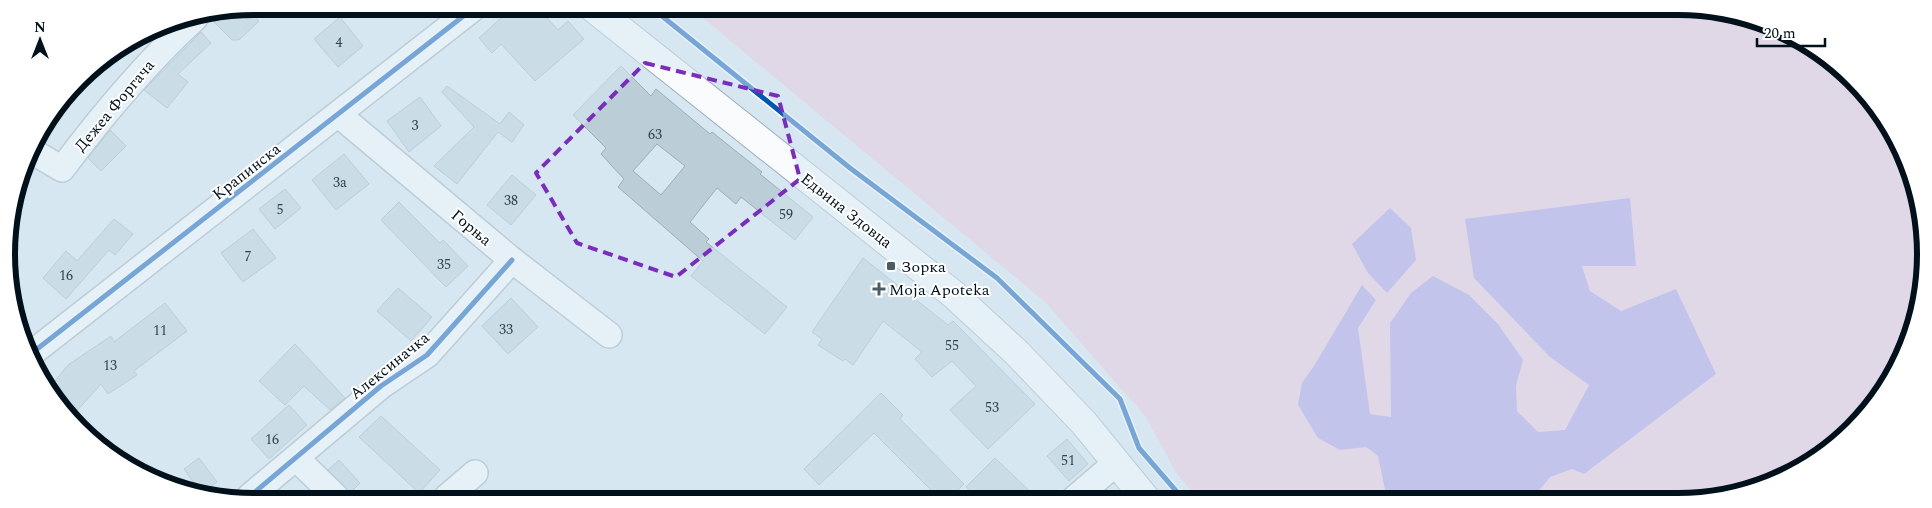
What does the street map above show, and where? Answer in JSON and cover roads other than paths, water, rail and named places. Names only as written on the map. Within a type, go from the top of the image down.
[{"type":"main road","name":"Едвина Здовца","points":[[602,15],[953,294],[1018,353],[1084,423],[1141,493]]},
{"type":"street","name":"Крапинска","points":[[35,350],[339,115],[464,15]]},
{"type":"street","name":"Дежеа Форгача","points":[[37,154],[62,169],[106,110],[158,52],[188,24]]},
{"type":"street","name":"Горња","points":[[339,115],[512,260],[609,335]]},
{"type":"street","name":"Алексиначка","points":[[254,493],[381,386],[427,355],[512,260]]},
{"type":"street","points":[[296,458],[332,493]]},
{"type":"street","points":[[1080,493],[1116,463]]},
{"type":"street","points":[[453,493],[475,473]]},
{"type":"place","name":"Зорка","points":[[891,266]]},
{"type":"place","name":"Moja Apoteka","points":[[879,289]]}]
